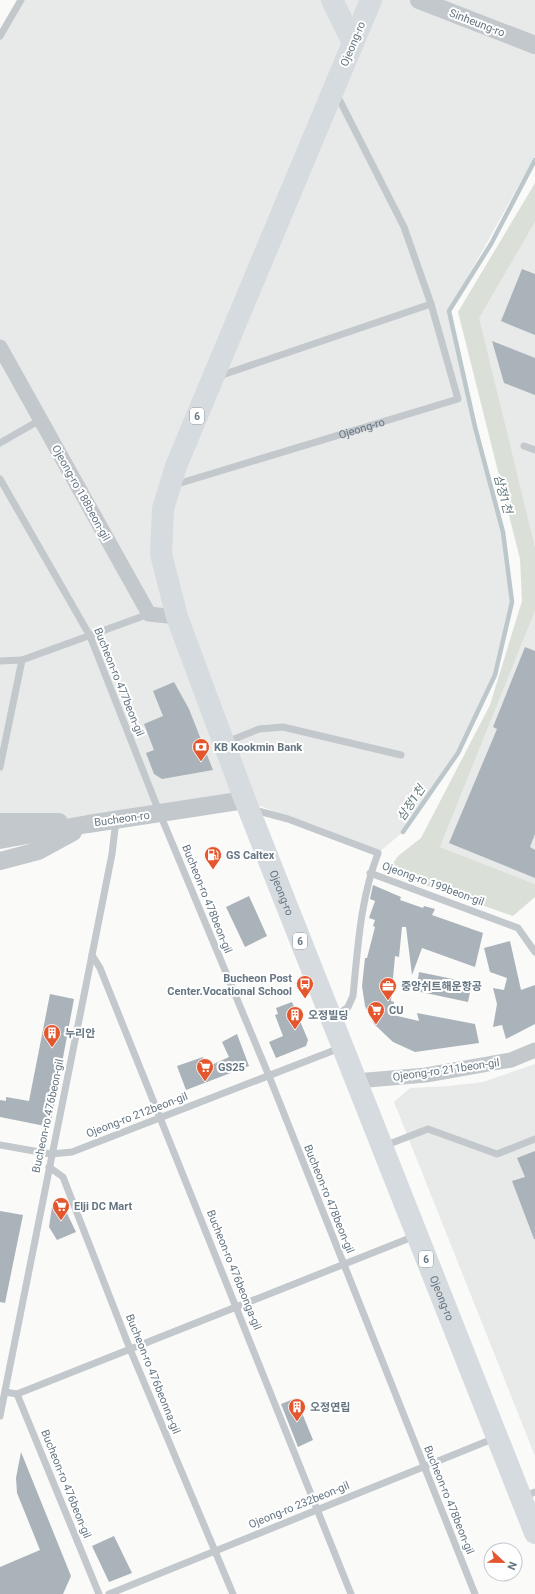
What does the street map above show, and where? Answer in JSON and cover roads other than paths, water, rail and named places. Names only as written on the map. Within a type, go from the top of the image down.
[{"type":"main road","points":[[332,0],[353,42]]},
{"type":"main road","name":"Ojeong-ro","points":[[371,0],[176,466],[164,509],[161,554],[177,618],[246,805],[497,1437],[528,1495],[535,1533]]},
{"type":"street","name":"Sinheung-ro","points":[[419,0],[535,45]]},
{"type":"street","name":"Ojeong-ro 188beon-gil","points":[[0,348],[149,614]]},
{"type":"street","points":[[149,614],[177,618]]},
{"type":"street","name":"Bucheon-ro","points":[[0,840],[116,820],[246,805]]},
{"type":"street","points":[[0,822],[43,820],[88,824]]},
{"type":"street","points":[[0,861],[38,851],[88,824]]},
{"type":"street","name":"Ojeong-ro 211beon-gil","points":[[356,1081],[426,1075],[511,1060],[535,1050]]},
{"type":"lane","points":[[0,36],[21,0]]},
{"type":"lane","name":"Ojeong-ro","points":[[170,486],[458,399],[431,304],[404,227],[334,88]]},
{"type":"lane","points":[[213,378],[431,304]]},
{"type":"lane","points":[[0,443],[40,420]]},
{"type":"lane","points":[[524,446],[535,450]]},
{"type":"lane","name":"Bucheon-ro 477beon-gil","points":[[0,479],[90,636],[160,814]]},
{"type":"lane","points":[[0,661],[22,660],[149,614]]},
{"type":"lane","points":[[0,767],[22,660]]},
{"type":"lane","points":[[223,743],[259,729],[283,727],[400,755]]},
{"type":"lane","name":"Ojeong-ro 199beon-gil","points":[[246,805],[378,853],[370,873],[518,928],[535,952]]},
{"type":"lane","name":"Bucheon-ro 478beon-gil","points":[[160,814],[269,1076],[475,1594]]},
{"type":"lane","name":"Bucheon-ro 476beon-gil","points":[[0,1416],[1,1403],[5,1392],[51,1154],[112,854],[116,820]]},
{"type":"lane","points":[[331,1019],[348,1008],[353,996],[361,912],[370,873]]},
{"type":"lane","name":"Bucheon-ro 476beonga-gil","points":[[92,956],[100,968],[161,1118],[351,1594]]},
{"type":"lane","name":"Ojeong-ro 212beon-gil","points":[[0,1145],[51,1154],[72,1152],[342,1047]]},
{"type":"lane","points":[[382,1147],[428,1129],[497,1154],[535,1139]]},
{"type":"lane","name":"Bucheon-ro 476beonna-gil","points":[[49,1167],[63,1177],[130,1349],[233,1594]]},
{"type":"lane","points":[[5,1392],[17,1394],[417,1235]]},
{"type":"lane","name":"Bucheon-ro 476beon-gil","points":[[17,1394],[99,1594]]},
{"type":"lane","name":"Ojeong-ro 232beon-gil","points":[[109,1594],[497,1437]]},
{"type":"waterway","name":"삼정1천","points":[[403,832],[458,753],[495,675],[512,602],[503,532],[475,427],[449,311],[491,244],[535,160]]},
{"type":"place","name":"KB Kookmin Bank","points":[[201,762]]},
{"type":"place","name":"GS Caltex","points":[[213,870]]},
{"type":"place","name":"Bucheon Post Center.Vocational School","points":[[305,999]]},
{"type":"place","name":"중앙쉬트해운항공","points":[[388,1001]]},
{"type":"place","name":"CU","points":[[376,1025]]},
{"type":"place","name":"오정빌딩","points":[[295,1030]]},
{"type":"place","name":"누리안","points":[[52,1048]]},
{"type":"place","name":"GS25","points":[[205,1082]]},
{"type":"place","name":"Elji DC Mart","points":[[61,1221]]},
{"type":"place","name":"오정연립","points":[[297,1422]]}]
